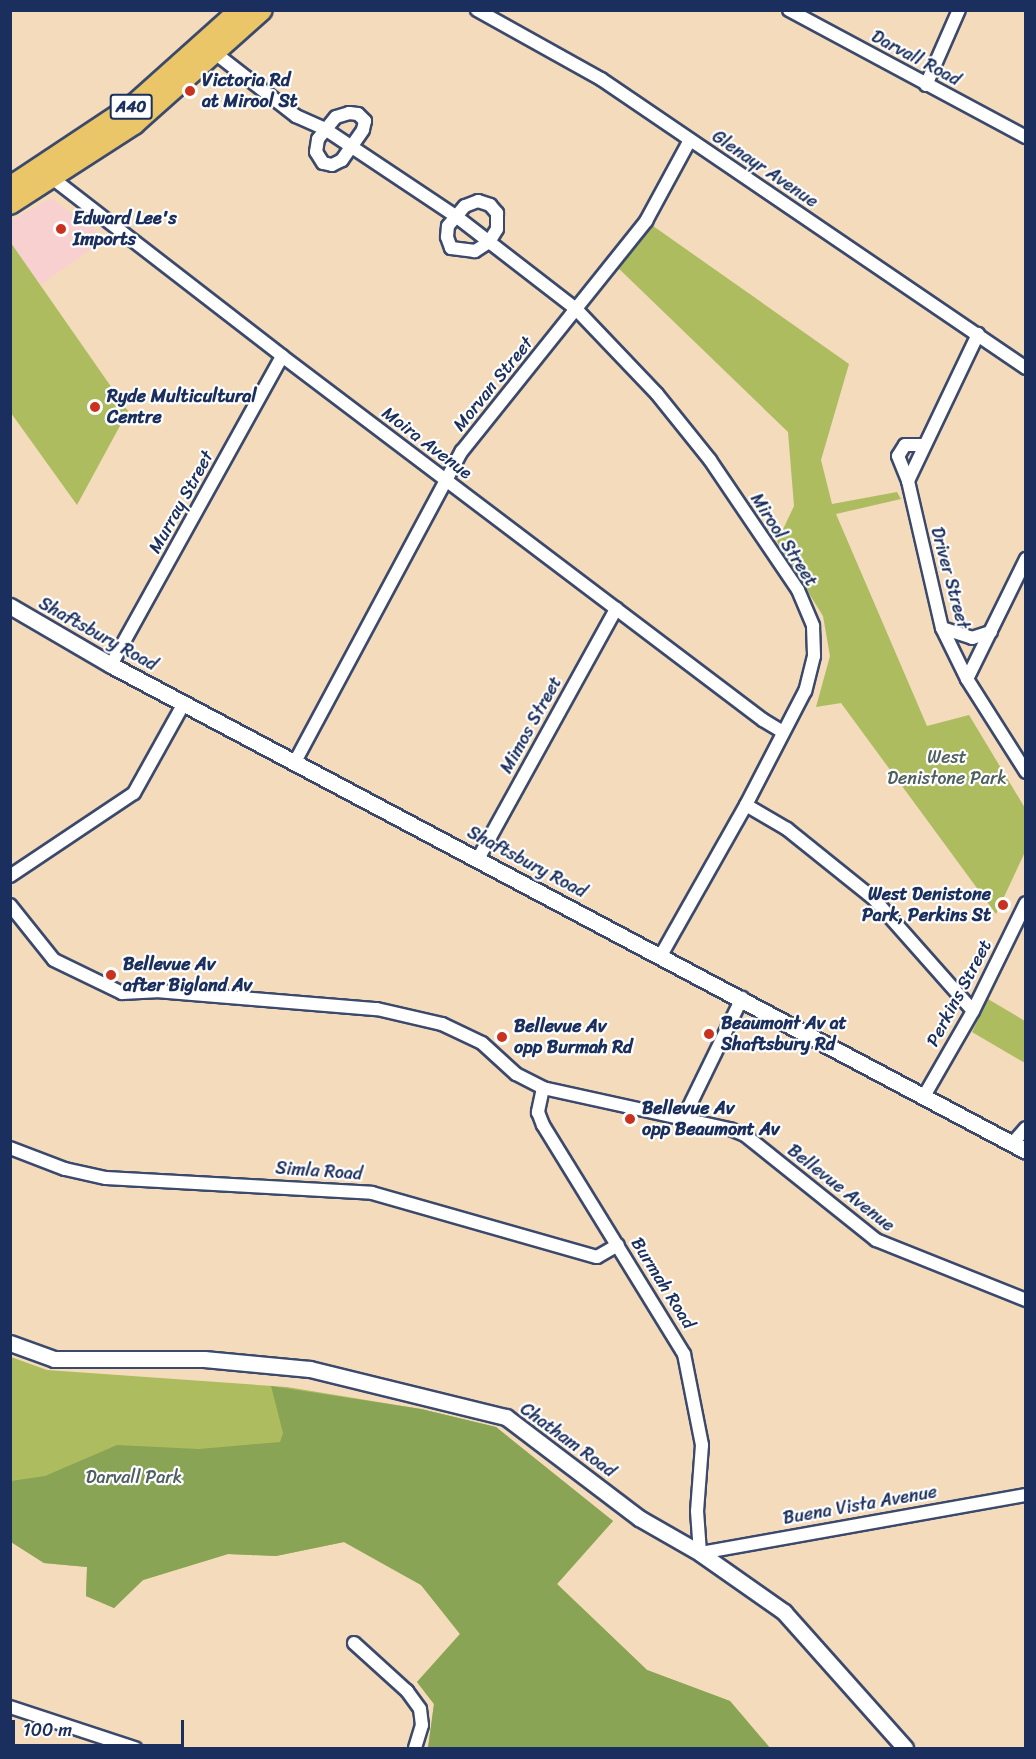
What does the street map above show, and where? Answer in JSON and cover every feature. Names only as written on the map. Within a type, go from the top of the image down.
[{"type":"highway","name":"A40","points":[[10,187],[135,104],[240,10]]},
{"type":"highway","name":"A40","points":[[10,204],[134,124],[262,10]]},
{"type":"street","name":"Glenayr Avenue","points":[[477,10],[601,79],[1026,368]]},
{"type":"street","name":"Darvall Road","points":[[789,10],[1026,137]]},
{"type":"street","points":[[926,85],[959,10]]},
{"type":"street","name":"Mirool Street","points":[[215,52],[296,116],[325,129],[457,217],[576,309],[657,394],[710,460],[798,590],[813,626],[814,656],[805,691],[746,805],[661,955]]},
{"type":"street","points":[[358,114],[364,121],[363,130],[352,148],[342,160],[332,165],[323,163],[316,152],[318,139],[336,117],[358,114]]},
{"type":"street","name":"Morvan Street","points":[[296,760],[462,451],[646,221],[690,140]]},
{"type":"street","name":"Moira Avenue","points":[[52,178],[282,356],[616,609],[783,732]]},
{"type":"street","points":[[478,201],[490,205],[497,213],[497,229],[489,242],[475,251],[451,248],[447,237],[448,226],[457,217],[465,206],[478,201]]},
{"type":"street","points":[[908,482],[923,444],[978,334]]},
{"type":"street","name":"Murray Street","points":[[111,664],[282,356]]},
{"type":"street","name":"Driver Street","points":[[923,444],[910,443],[899,452],[898,462],[908,482],[942,628],[967,679],[1026,772]]},
{"type":"street","points":[[967,679],[1026,559]]},
{"type":"street","name":"Shaftsbury Road","points":[[10,606],[111,664],[296,760],[742,998],[815,1041],[1019,1148]]},
{"type":"street","name":"Mimos Street","points":[[478,859],[616,609]]},
{"type":"street","points":[[942,628],[972,638],[991,632]]},
{"type":"street","points":[[10,876],[134,793],[184,703]]},
{"type":"street","points":[[746,805],[787,829],[874,899],[973,1011]]},
{"type":"street","name":"Perkins Street","points":[[923,1098],[973,1011],[1026,903]]},
{"type":"street","name":"Bellevue Avenue","points":[[10,905],[54,960],[122,993],[156,991],[376,1009],[452,1029],[482,1044],[516,1074],[543,1088],[745,1135],[892,1250],[1026,1300]]},
{"type":"street","points":[[683,1119],[742,998]]},
{"type":"street","name":"Burmah Road","points":[[543,1088],[538,1112],[543,1125],[684,1354],[702,1445],[697,1511],[700,1552]]},
{"type":"street","points":[[1019,1148],[1026,1128]]},
{"type":"street","name":"Simla Road","points":[[10,1148],[65,1169],[106,1178],[372,1193],[597,1257],[618,1245]]},
{"type":"street","name":"Chatham Road","points":[[10,1343],[54,1359],[204,1359],[310,1370],[506,1418],[639,1518],[700,1552],[784,1612],[905,1749]]},
{"type":"street","name":"Buena Vista Avenue","points":[[700,1552],[1026,1495]]},
{"type":"street","points":[[354,1643],[407,1691],[420,1709],[422,1725],[415,1749]]},
{"type":"street","points":[[10,1707],[135,1749]]},
{"type":"shaded area","points":[[51,198],[106,239],[40,285],[11,243],[11,221]]},
{"type":"green space","name":"West Denistone Park","points":[[646,221],[849,364],[821,460],[832,504],[897,492],[901,499],[836,514],[927,726],[969,715],[1025,808],[1025,852],[996,914],[841,703],[816,707],[830,656],[823,616],[777,542],[794,506],[788,432],[613,263]]},
{"type":"green space","points":[[11,243],[128,411],[77,505],[11,413]]},
{"type":"green space","points":[[988,999],[1025,1021],[1025,1063],[972,1032]]},
{"type":"green space","name":"Darvall Park","points":[[11,1357],[47,1370],[287,1387],[421,1409],[496,1427],[613,1521],[557,1584],[647,1670],[730,1701],[770,1748],[428,1748],[434,1704],[417,1682],[460,1634],[421,1585],[344,1542],[276,1556],[228,1554],[143,1580],[114,1608],[86,1596],[87,1567],[44,1563],[11,1542]]},
{"type":"green space","name":"Darvall Park","points":[[271,1386],[421,1409],[496,1427],[613,1521],[557,1584],[647,1670],[730,1701],[770,1748],[428,1748],[434,1704],[417,1682],[460,1634],[421,1585],[344,1542],[276,1556],[228,1554],[143,1580],[114,1608],[86,1596],[87,1567],[44,1563],[11,1542],[11,1481],[45,1476],[117,1445],[199,1449],[280,1442],[283,1433]]},
{"type":"place","name":"Victoria Rd at Mirool St","points":[[190,91]]},
{"type":"place","name":"Edward Lee's Imports","points":[[61,229]]},
{"type":"place","name":"Ryde Multicultural Centre","points":[[95,407]]},
{"type":"place","name":"West Denistone Park, Perkins St","points":[[1003,905]]},
{"type":"place","name":"Bellevue Av after Bigland Av","points":[[111,975]]},
{"type":"place","name":"Beaumont Av at Shaftsbury Rd","points":[[709,1034]]},
{"type":"place","name":"Bellevue Av opp Burmah Rd","points":[[502,1037]]},
{"type":"place","name":"Bellevue Av opp Beaumont Av","points":[[630,1119]]}]
